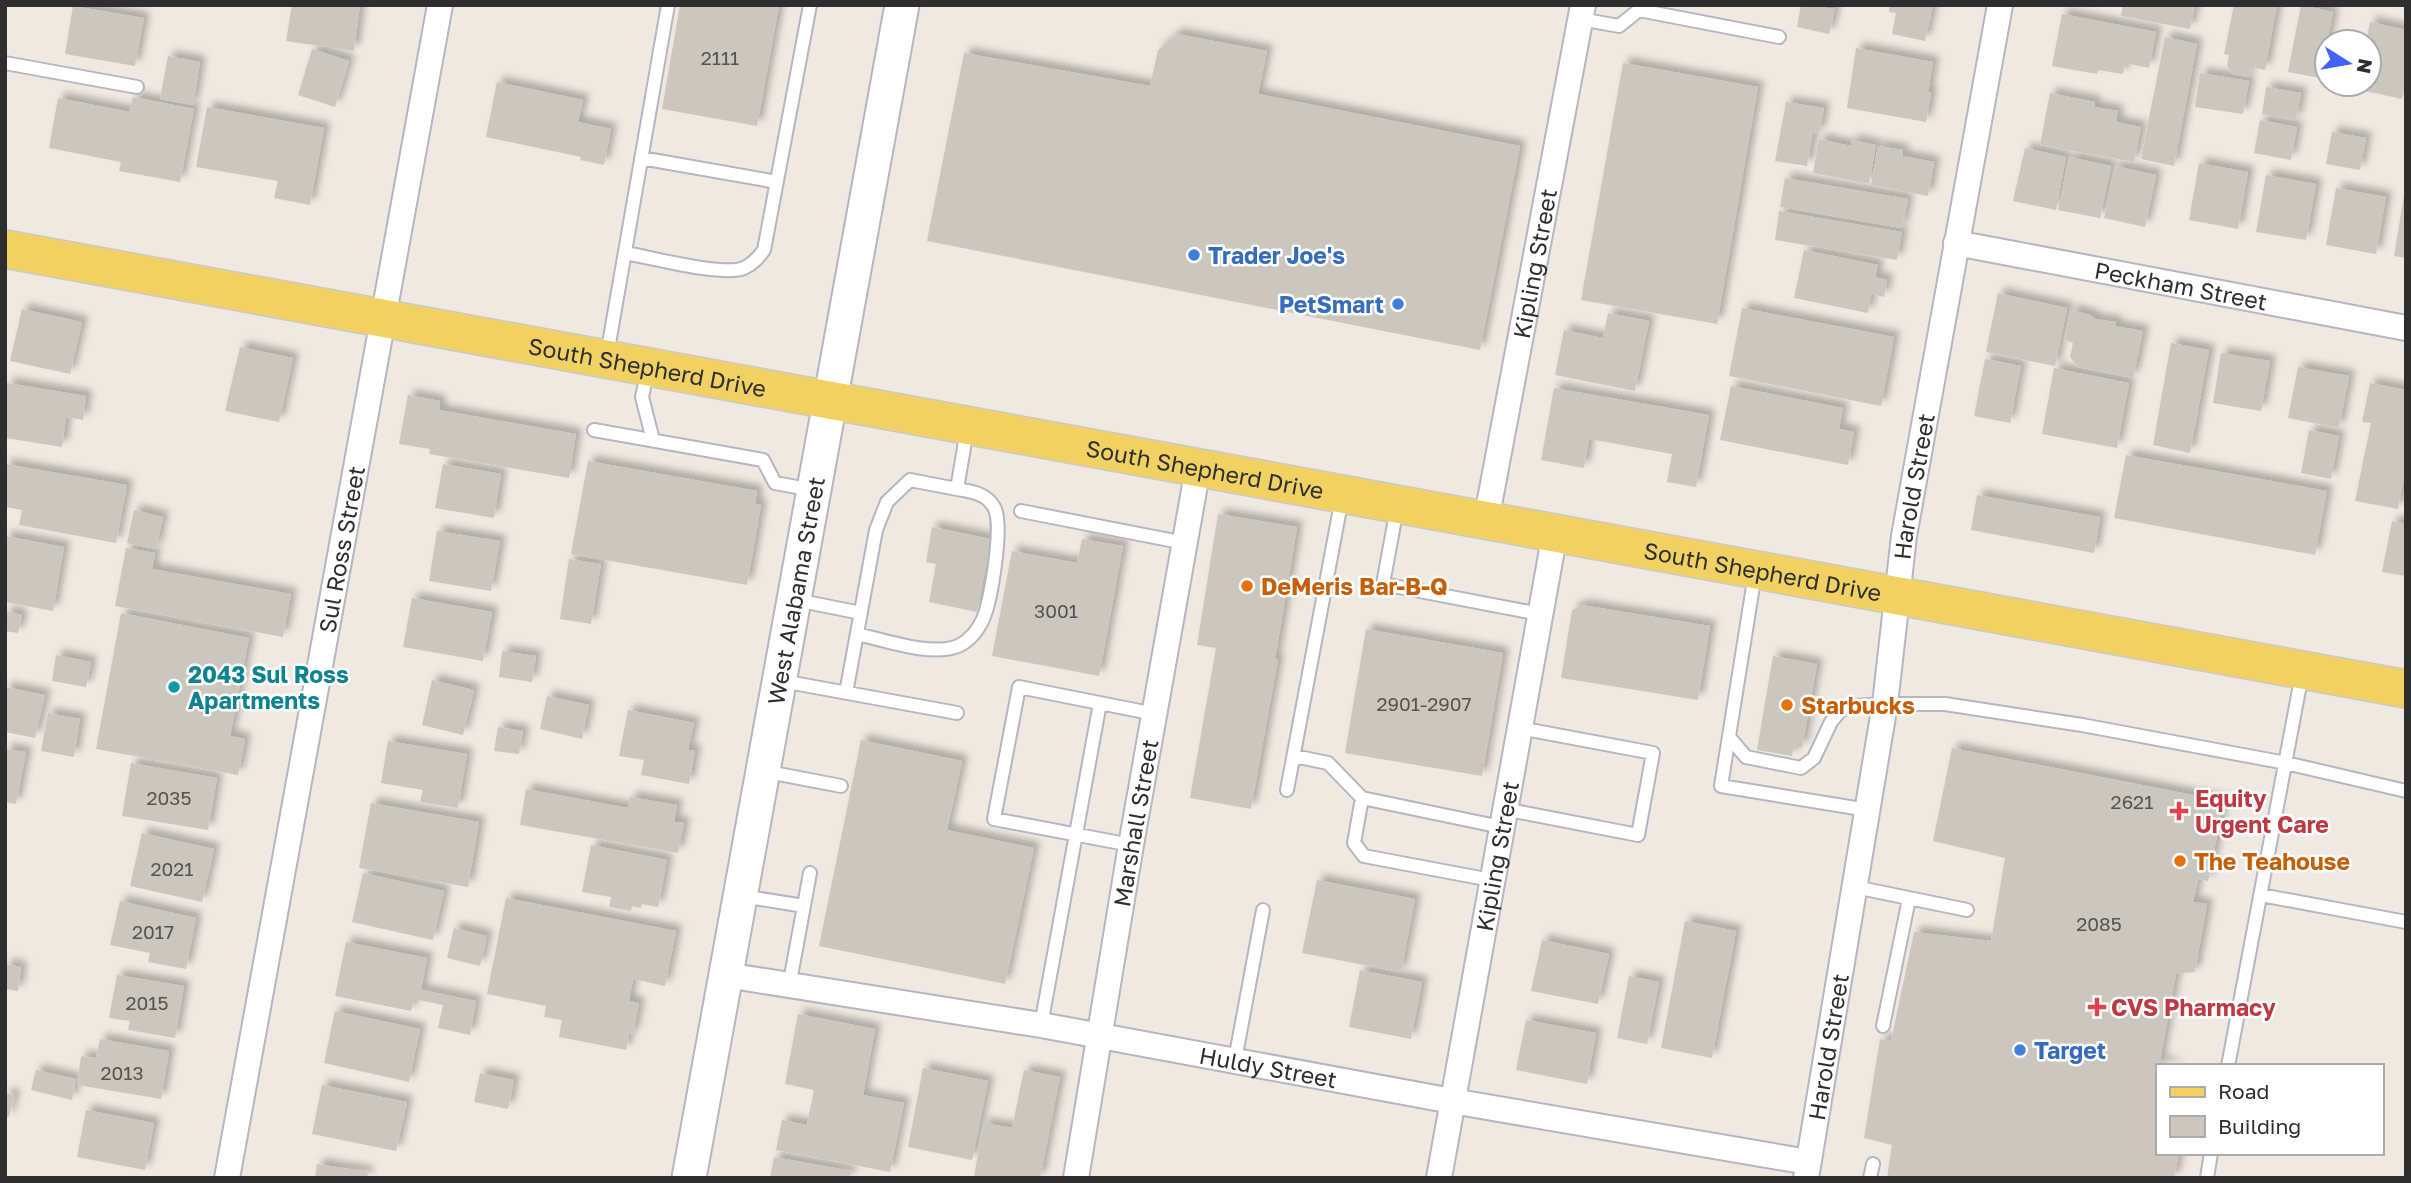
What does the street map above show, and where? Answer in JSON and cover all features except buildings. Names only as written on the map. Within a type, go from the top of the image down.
[{"type":"main road","name":"South Shepherd Drive","points":[[5,249],[2406,689]]},
{"type":"street","name":"Sul Ross Street","points":[[227,1178],[440,5]]},
{"type":"street","name":"West Alabama Street","points":[[689,1178],[902,5]]},
{"type":"street","name":"Harold Street","points":[[1807,1170],[1885,704],[1904,536],[2000,5]]},
{"type":"street","name":"Kipling Street","points":[[1486,521],[1581,12]]},
{"type":"street","name":"Peckham Street","points":[[1956,243],[2406,328]]},
{"type":"street","name":"Marshall Street","points":[[1076,1178],[1131,845],[1198,468]]},
{"type":"street","name":"Kipling Street","points":[[1439,1178],[1555,533]]},
{"type":"street","name":"Huldy Street","points":[[726,975],[1041,1025],[1807,1170]]},
{"type":"lane","points":[[606,359],[668,5]]},
{"type":"lane","points":[[625,253],[721,270],[741,270],[754,263],[764,250],[810,5]]},
{"type":"lane","points":[[1581,12],[1619,26],[1639,10],[1779,37]]},
{"type":"lane","points":[[5,63],[137,87]]},
{"type":"lane","points":[[641,158],[777,182]]},
{"type":"lane","points":[[649,367],[642,397],[653,440]]},
{"type":"lane","points":[[957,489],[968,426]]},
{"type":"lane","points":[[594,430],[764,460],[775,483],[813,491]]},
{"type":"lane","points":[[846,693],[876,530],[887,502],[910,480],[982,494],[994,507],[999,520],[998,545],[984,617],[974,634],[958,646],[936,650],[857,634]]},
{"type":"lane","points":[[1287,790],[1343,494]]},
{"type":"lane","points":[[1398,505],[1383,584],[1540,614]]},
{"type":"lane","points":[[1021,511],[1185,543]]},
{"type":"lane","points":[[1755,570],[1721,786],[1868,810]]},
{"type":"lane","points":[[794,599],[861,613]]},
{"type":"lane","points":[[2228,1064],[2303,671]]},
{"type":"lane","points":[[779,681],[957,713]]},
{"type":"lane","points":[[1131,845],[994,819],[1019,687],[1154,714]]},
{"type":"lane","points":[[1041,1025],[1100,703]]},
{"type":"lane","points":[[1729,737],[1746,757],[1801,768],[1814,758],[1831,722],[1841,710],[1885,704],[1945,704],[2082,725],[2286,763],[2406,792]]},
{"type":"lane","points":[[1294,756],[1328,762],[1362,798],[1638,835],[1653,753],[1519,728]]},
{"type":"lane","points":[[762,771],[841,786]]},
{"type":"lane","points":[[1362,798],[1354,843],[1364,856],[1491,880]]},
{"type":"lane","points":[[789,987],[810,873]]},
{"type":"lane","points":[[1855,887],[1967,911]]},
{"type":"lane","points":[[2261,895],[2406,922]]},
{"type":"lane","points":[[740,896],[804,906]]},
{"type":"lane","points":[[1883,1026],[1909,899]]},
{"type":"lane","points":[[1235,1060],[1263,910]]},
{"type":"lane","points":[[2207,1178],[2211,1155]]},
{"type":"lane","points":[[1870,1178],[1873,1164]]},
{"type":"place","name":"Trader Joe's","points":[[1194,255]]},
{"type":"place","name":"PetSmart","points":[[1398,304]]},
{"type":"place","name":"DeMeris Bar-B-Q","points":[[1247,586]]},
{"type":"place","name":"2043 Sul Ross Apartments","points":[[174,687]]},
{"type":"place","name":"Starbucks","points":[[1787,705]]},
{"type":"place","name":"Equity Urgent Care","points":[[2179,811]]},
{"type":"place","name":"The Teahouse","points":[[2180,861]]},
{"type":"place","name":"CVS Pharmacy","points":[[2097,1007]]},
{"type":"place","name":"Target","points":[[2020,1050]]}]
